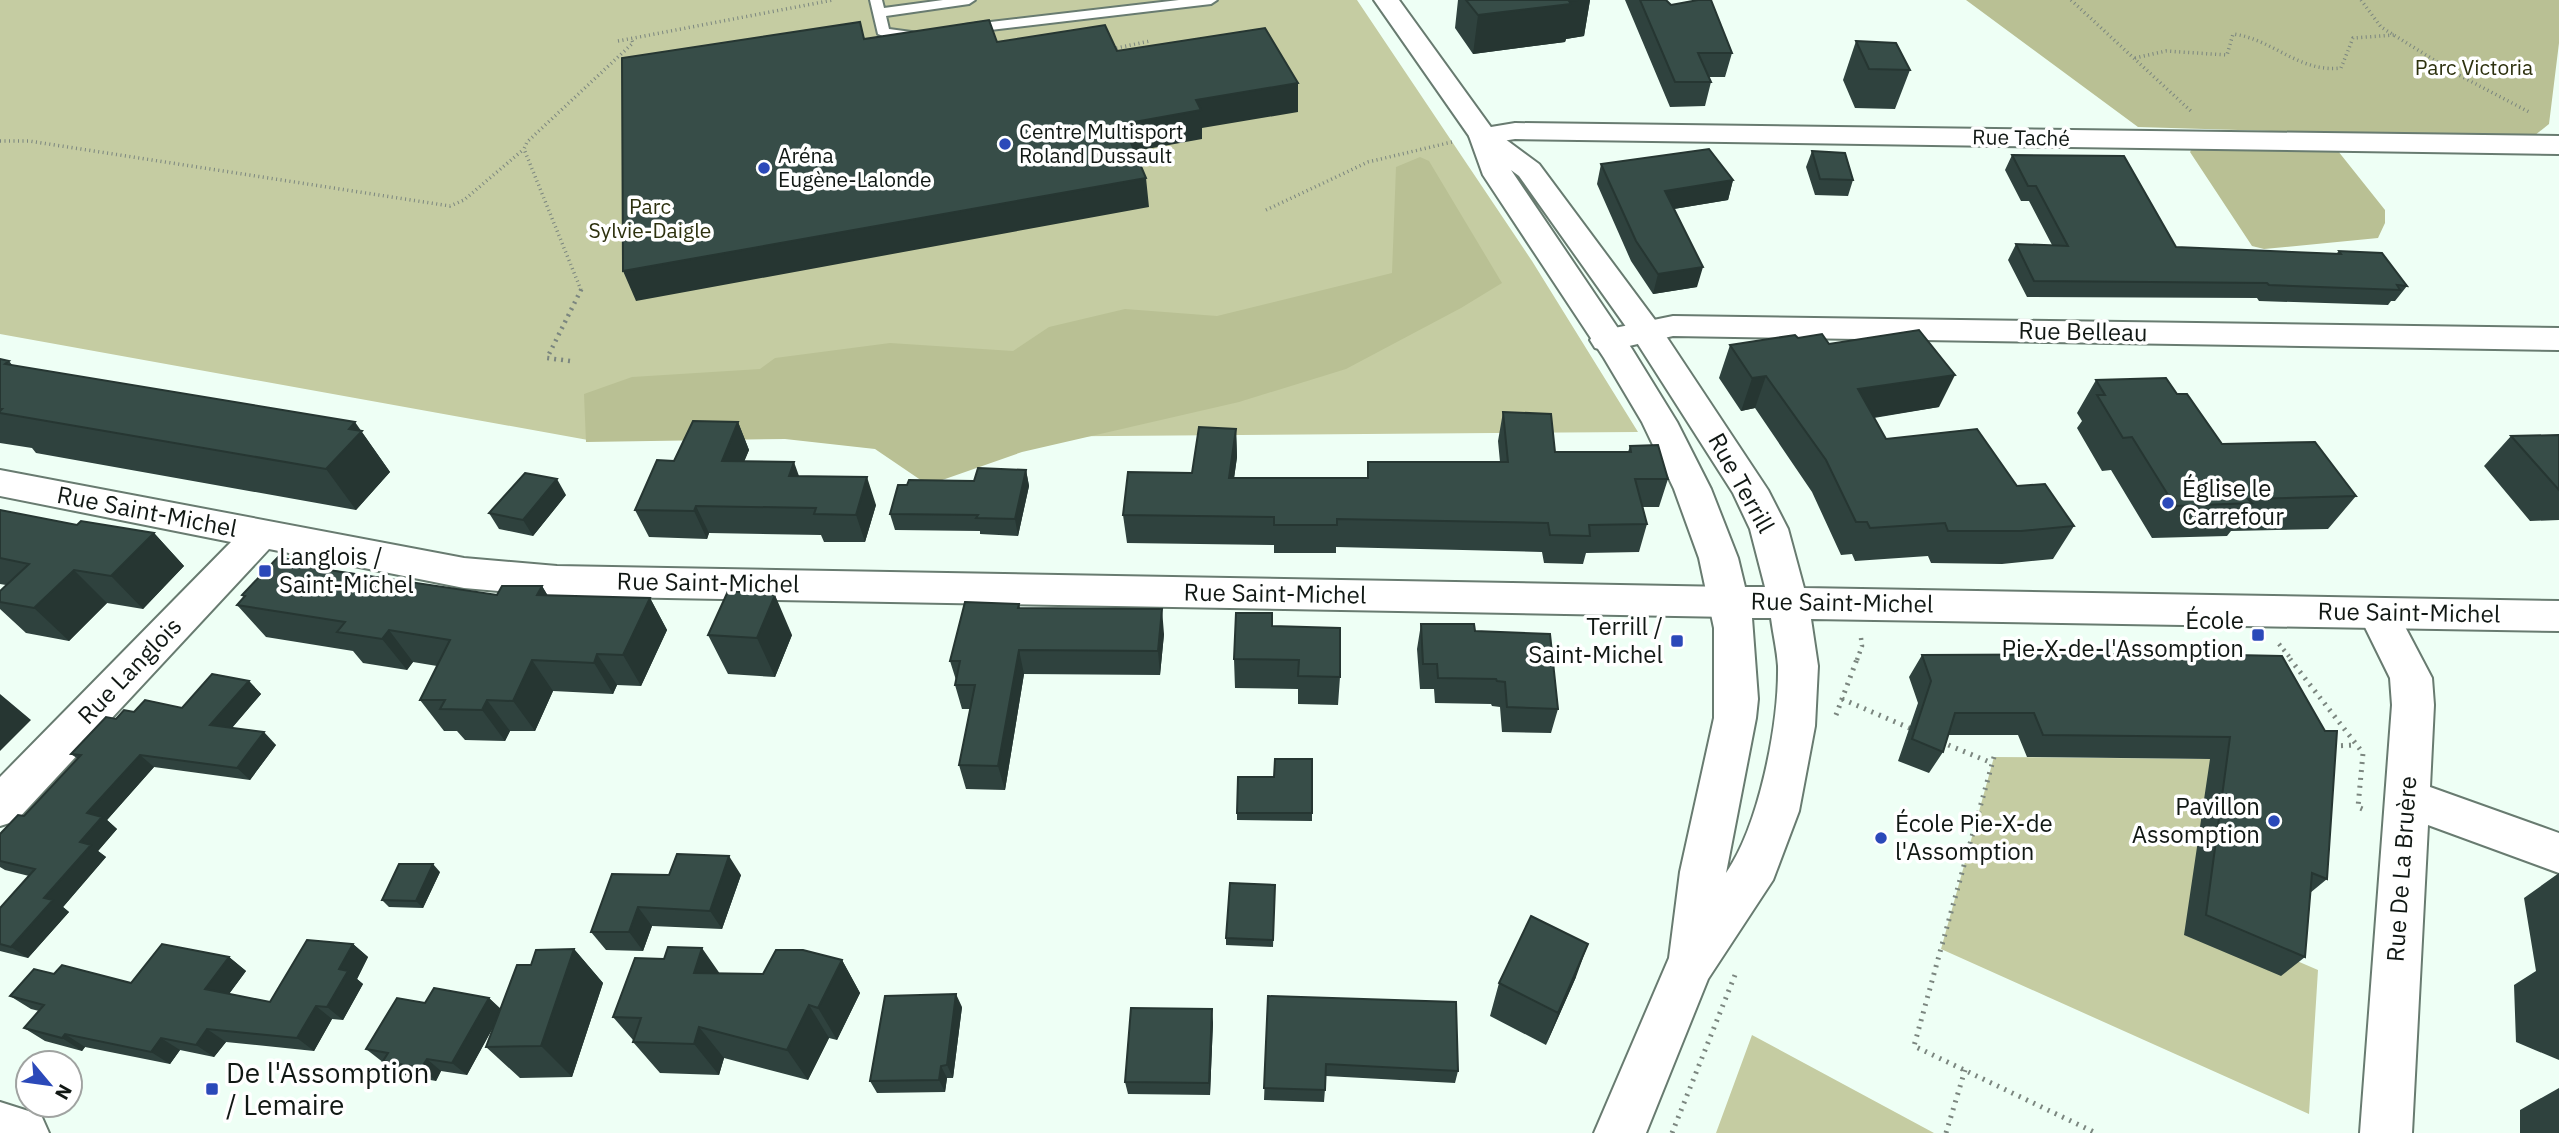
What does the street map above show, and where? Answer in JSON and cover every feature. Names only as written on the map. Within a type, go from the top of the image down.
[{"type":"street","name":"Rue Terrill","points":[[1386,0],[1483,136],[1498,175],[1607,340],[1685,470],[1703,514],[1730,602],[1737,698],[1730,759],[1708,846],[1689,965]]},
{"type":"street","name":"Rue Taché","points":[[1483,136],[1515,131],[2559,145]]},
{"type":"street","name":"Rue Terrill","points":[[1483,136],[1529,170],[1646,331],[1750,491],[1769,529],[1789,603],[1798,666],[1794,726],[1777,811],[1757,866],[1689,965],[1620,1133]]},
{"type":"street","name":"Rue Belleau","points":[[1607,340],[1673,326],[2559,339]]},
{"type":"street","name":"Rue Saint-Michel","points":[[0,483],[464,573],[557,581],[2559,616]]},
{"type":"street","name":"Rue Langlois","points":[[0,807],[261,534]]},
{"type":"street","name":"Rue De La Bruère","points":[[2378,613],[2411,678],[2413,705],[2386,1133]]},
{"type":"street","points":[[2406,812],[2559,853]]},
{"type":"street","points":[[0,1128],[23,1133]]},
{"type":"lane","points":[[932,34],[892,36],[883,31],[878,7],[969,0]]},
{"type":"lane","points":[[957,30],[1210,0]]},
{"type":"path","points":[[618,41],[758,12],[834,0]]},
{"type":"path","points":[[2071,0],[2200,120]]},
{"type":"path","points":[[2361,0],[2381,27],[2455,73],[2531,113]]},
{"type":"path","points":[[2135,58],[2166,51],[2227,55],[2233,34],[2256,38],[2300,64],[2325,71],[2341,68],[2353,38],[2394,35]]},
{"type":"path","points":[[0,141],[29,141],[450,206],[464,200],[524,149],[527,142],[633,43],[631,38]]},
{"type":"path","points":[[1108,50],[1150,41]]},
{"type":"path","points":[[1266,210],[1368,163],[1483,136]]},
{"type":"path","points":[[524,149],[582,289],[547,358],[570,361]]},
{"type":"path","points":[[2259,610],[2273,637],[2363,753],[2358,807],[2406,812]]},
{"type":"path","points":[[1842,699],[1993,760],[1914,1046],[2096,1133]]},
{"type":"path","points":[[2323,746],[2356,745]]},
{"type":"path","points":[[1946,1133],[1965,1070]]},
{"type":"green space","name":"Parc Sylvie-Daigle","points":[[0,0],[1357,0],[1532,261],[1638,432],[588,440],[0,334]]},
{"type":"green space","name":"Parc Victoria","points":[[1966,0],[2559,0],[2559,43],[2549,124],[2534,136],[2502,138],[2138,127]]},
{"type":"green space","points":[[2192,149],[2338,151],[2385,210],[2385,223],[2378,238],[2264,249],[2252,246],[2190,152]]},
{"type":"green space","points":[[1420,157],[1429,161],[1502,283],[1346,369],[1239,402],[1022,452],[928,485],[875,449],[785,439],[586,442],[584,394],[632,377],[760,369],[775,358],[890,343],[1013,351],[1049,327],[1125,309],[1217,316],[1392,273],[1396,167]]},
{"type":"green space","points":[[1994,757],[2211,759],[2283,955],[2318,970],[2309,1114],[1941,949]]},
{"type":"green space","points":[[1752,1035],[1934,1133],[1716,1133]]},
{"type":"building","points":[[1466,0],[1578,0],[1569,1],[1571,4],[1478,15]]},
{"type":"building","points":[[1640,0],[1666,0],[1671,5],[1711,0],[1732,53],[1698,53],[1711,82],[1675,82]]},
{"type":"building","points":[[989,20],[997,42],[1105,25],[1117,51],[1265,28],[1298,83],[1196,100],[1201,110],[1123,124],[1146,178],[623,271],[622,58],[860,22],[864,39]]},
{"type":"building","points":[[1856,41],[1896,43],[1910,70],[1869,69]]},
{"type":"building","points":[[1709,149],[1733,180],[1665,191],[1703,267],[1658,274],[1636,241],[1601,164]]},
{"type":"building","points":[[1812,151],[1845,153],[1853,180],[1820,179]]},
{"type":"building","points":[[2012,155],[2124,156],[2176,247],[2341,254],[2339,251],[2382,253],[2407,286],[2397,285],[2400,290],[2267,283],[2034,281],[2016,244],[2068,246],[2036,186],[2028,186]]},
{"type":"building","points":[[1919,330],[1955,375],[1858,389],[1886,439],[1977,429],[2017,486],[2045,484],[2074,526],[2021,531],[1948,531],[1945,523],[1870,528],[1867,522],[1856,522],[1826,460],[1766,376],[1752,378],[1730,345],[1795,335],[1798,338],[1822,334],[1829,344]]},
{"type":"building","points":[[0,359],[9,361],[5,364],[355,422],[349,429],[362,431],[326,469],[0,413]]},
{"type":"building","points":[[2166,378],[2177,394],[2187,394],[2222,444],[2315,442],[2356,496],[2248,499],[2252,503],[2175,506],[2132,437],[2123,438],[2097,395],[2105,395],[2096,380]]},
{"type":"building","points":[[1503,412],[1551,414],[1555,452],[1631,452],[1630,446],[1658,445],[1668,479],[1635,479],[1647,524],[1589,525],[1590,536],[1550,535],[1548,523],[1337,519],[1337,525],[1274,525],[1274,517],[1123,515],[1128,472],[1192,473],[1199,427],[1236,429],[1229,478],[1368,478],[1368,462],[1508,462]]},
{"type":"building","points":[[693,421],[738,422],[722,461],[794,462],[789,476],[867,477],[856,515],[814,514],[816,508],[696,506],[694,511],[635,510],[657,460],[674,461]]},
{"type":"building","points":[[2559,435],[2559,490],[2511,436]]},
{"type":"building","points":[[978,468],[1026,470],[1015,519],[976,518],[978,515],[890,514],[898,485],[907,485],[909,480],[974,481]]},
{"type":"building","points":[[525,473],[557,479],[523,520],[489,513]]},
{"type":"building","points":[[0,510],[77,525],[81,521],[154,533],[111,576],[74,570],[34,608],[0,602],[0,591],[29,564],[0,558]]},
{"type":"building","points":[[278,557],[317,565],[315,568],[497,595],[502,586],[542,586],[537,595],[650,598],[623,655],[597,654],[594,663],[532,660],[513,701],[487,700],[482,710],[440,709],[445,700],[420,700],[450,640],[389,630],[382,639],[337,632],[345,622],[237,605],[245,596],[242,595]]},
{"type":"building","points":[[728,591],[775,595],[757,638],[708,635]]},
{"type":"building","points":[[965,602],[1019,604],[1018,608],[1162,609],[1158,651],[1019,650],[998,766],[959,765],[975,685],[955,685],[960,661],[950,661]]},
{"type":"building","points":[[1236,613],[1272,613],[1272,626],[1340,628],[1340,677],[1298,676],[1299,660],[1234,659]]},
{"type":"building","points":[[1421,624],[1474,624],[1475,631],[1550,634],[1558,709],[1507,707],[1505,682],[1496,679],[1438,678],[1437,664],[1423,664]]},
{"type":"building","name":"Pavillon Assomption","points":[[2150,644],[2181,644],[2187,654],[2282,656],[2325,731],[2337,731],[2327,879],[2312,873],[2305,957],[2206,915],[2230,737],[2043,735],[2034,713],[1955,713],[1943,752],[1912,739],[1931,681],[1922,655],[2155,654]]},
{"type":"building","points":[[212,674],[249,681],[210,725],[264,732],[237,768],[140,755],[87,813],[102,817],[80,842],[91,845],[44,898],[53,900],[11,947],[0,944],[0,908],[35,869],[0,861],[0,834],[18,815],[24,816],[81,755],[71,754],[106,717],[116,719],[124,710],[134,712],[145,700],[182,708]]},
{"type":"building","points":[[1275,759],[1312,759],[1312,813],[1237,813],[1238,777],[1274,777]]},
{"type":"building","points":[[677,854],[729,856],[710,911],[638,907],[629,932],[591,932],[612,874],[669,875]]},
{"type":"building","points":[[399,864],[433,864],[416,901],[382,900]]},
{"type":"building","points":[[1230,883],[1275,885],[1273,940],[1226,938]]},
{"type":"building","points":[[1531,916],[1588,944],[1558,1013],[1499,983]]},
{"type":"building","points":[[307,940],[353,944],[339,969],[348,971],[327,1007],[316,1006],[297,1038],[207,1029],[196,1045],[161,1038],[151,1052],[65,1034],[62,1038],[24,1028],[44,1005],[10,996],[34,969],[54,974],[62,965],[131,983],[162,944],[229,957],[205,989],[270,1002]]},
{"type":"building","points":[[668,947],[702,948],[694,973],[763,974],[776,950],[803,950],[842,960],[818,1008],[809,1005],[787,1050],[699,1027],[694,1044],[633,1042],[641,1018],[613,1017],[635,958],[664,959]]},
{"type":"building","points":[[574,949],[541,1046],[486,1047],[517,965],[531,965],[536,950]]},
{"type":"building","points":[[434,988],[489,998],[452,1063],[427,1059],[421,1068],[383,1061],[388,1053],[366,1049],[397,998],[425,1003]]},
{"type":"building","points":[[956,994],[947,1065],[941,1066],[939,1080],[870,1081],[885,996]]},
{"type":"building","points":[[1268,996],[1456,1002],[1458,1071],[1326,1064],[1325,1090],[1264,1088]]},
{"type":"building","points":[[1131,1008],[1212,1009],[1209,1083],[1125,1082]]},
{"type":"place","name":"Centre Multisport Roland Dussault","points":[[1005,144]]},
{"type":"place","name":"Aréna Eugène-Lalonde","points":[[764,168]]},
{"type":"place","name":"Église le Carrefour","points":[[2168,503]]},
{"type":"place","name":"Langlois / Saint-Michel","points":[[265,571]]},
{"type":"place","name":"École Pie-X-de-l'Assomption","points":[[2258,635]]},
{"type":"place","name":"Terrill / Saint-Michel","points":[[1677,641]]},
{"type":"place","name":"Pavillon Assomption","points":[[2274,821]]},
{"type":"place","name":"École Pie-X-de l'Assomption","points":[[1881,838]]},
{"type":"place","name":"De l'Assomption / Lemaire","points":[[212,1089]]}]
